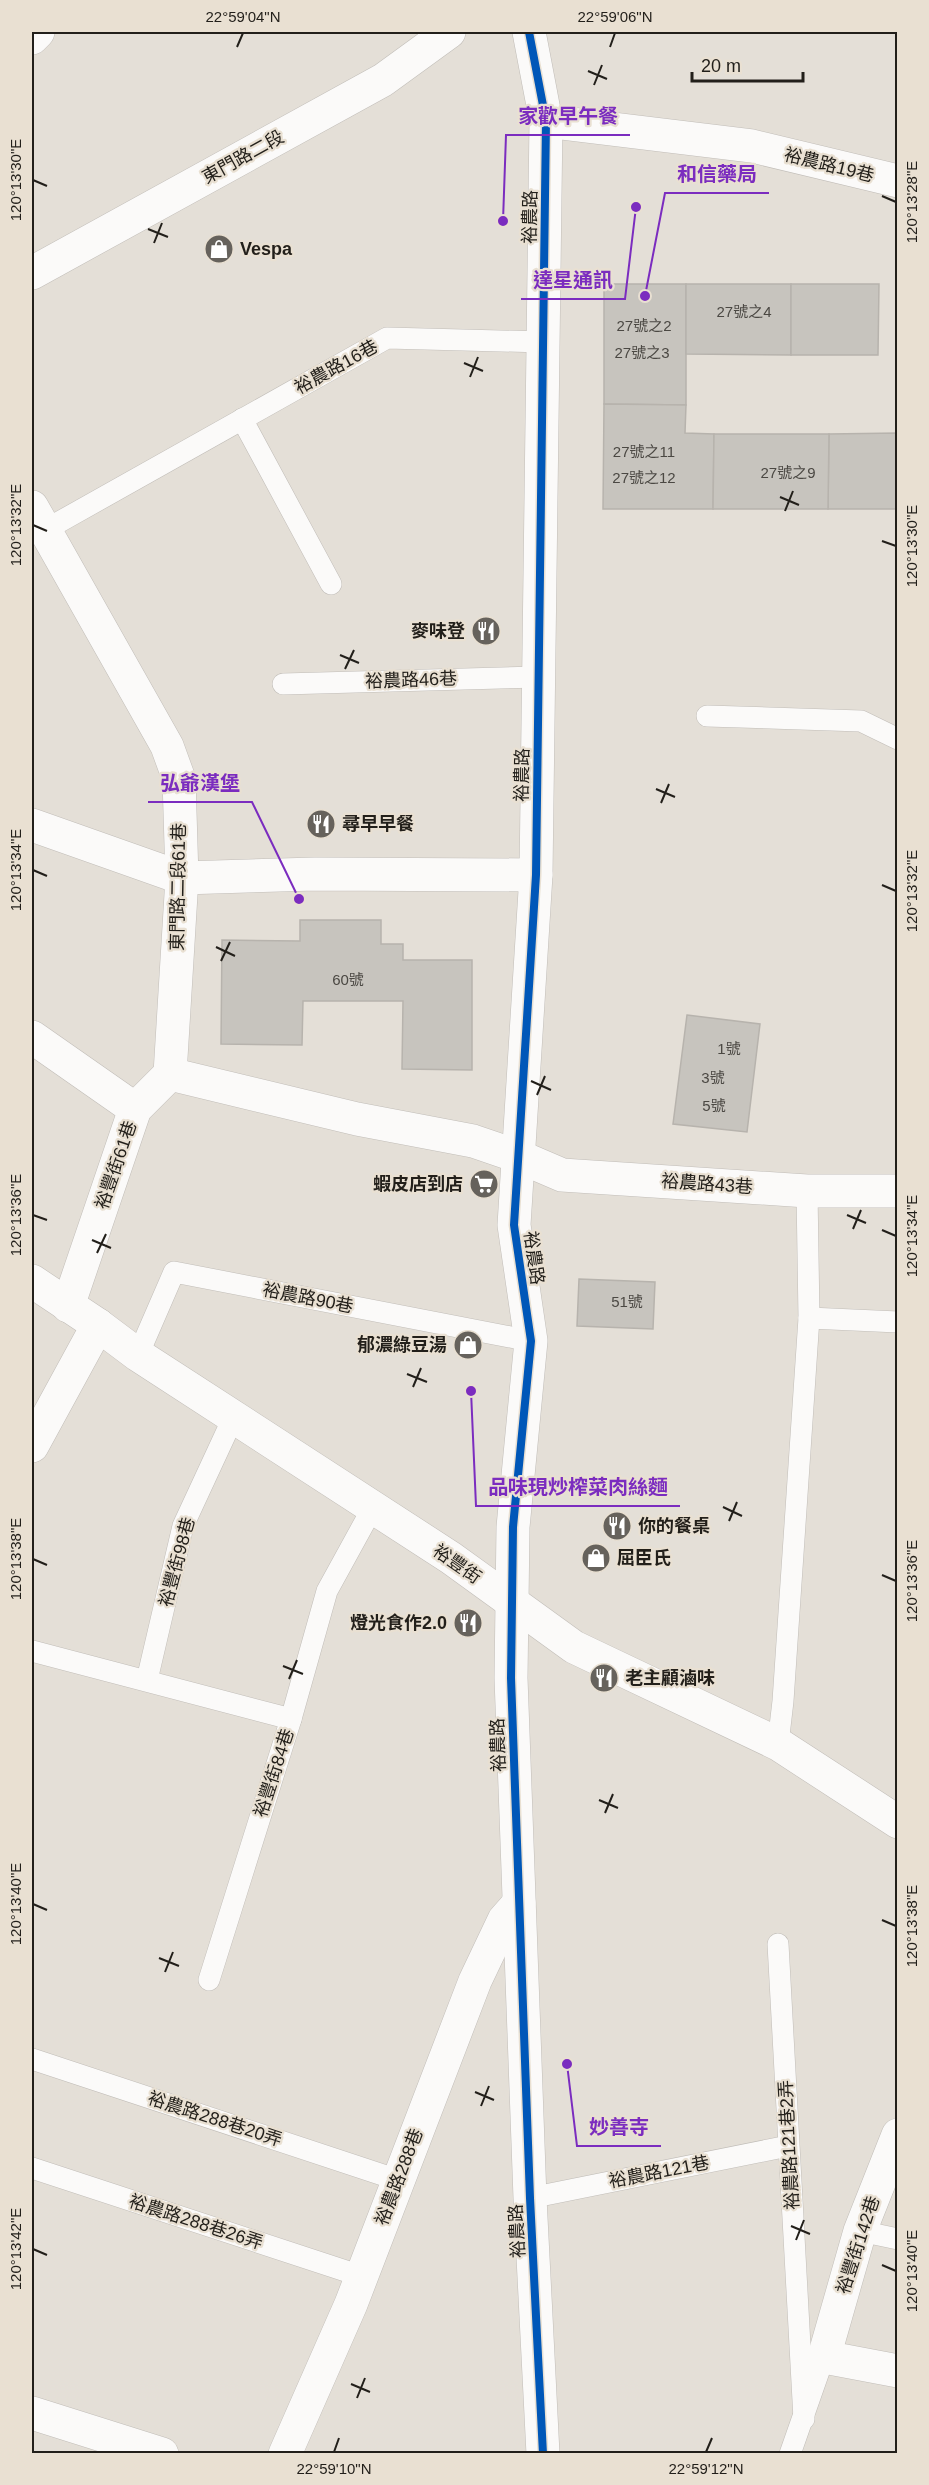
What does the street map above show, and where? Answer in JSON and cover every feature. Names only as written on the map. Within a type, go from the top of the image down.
[{"type":"street","points":[[32,38],[38,32]]},
{"type":"street","name":"東門路二段","points":[[32,273],[383,80],[449,32]]},
{"type":"street","name":"裕農路","points":[[529,32],[546,121],[536,874],[514,1225],[531,1341],[513,1527],[512,1734],[530,2198],[543,2454]]},
{"type":"street","name":"裕農路19巷","points":[[546,121],[752,146],[897,181]]},
{"type":"street","name":"東門路二段61巷","points":[[38,518],[166,746],[179,779],[182,878],[170,1074]]},
{"type":"street","points":[[32,825],[182,878],[315,874],[536,874]]},
{"type":"street","name":"裕豐街61巷","points":[[32,1037],[135,1109],[68,1306]]},
{"type":"street","points":[[135,1109],[170,1074]]},
{"type":"street","name":"裕農路43巷","points":[[170,1074],[357,1119],[473,1141],[520,1157],[562,1175],[807,1191],[897,1191]]},
{"type":"street","name":"裕豐街","points":[[32,1281],[138,1355],[234,1416],[372,1509],[451,1558],[574,1647],[778,1744],[897,1822]]},
{"type":"street","points":[[32,1446],[98,1325]]},
{"type":"street","name":"裕農路288巷","points":[[285,2454],[361,2276],[474,1981],[504,1920],[519,1904]]},
{"type":"street","name":"裕豐街142巷","points":[[824,2357],[860,2231],[897,2135]]},
{"type":"street","points":[[824,2357],[897,2371]]},
{"type":"street","points":[[32,2413],[162,2454]]},
{"type":"lane","name":"裕農路16巷","points":[[38,518],[242,419],[387,338],[543,342]]},
{"type":"lane","points":[[242,419],[331,584]]},
{"type":"lane","name":"裕農路46巷","points":[[283,684],[539,676]]},
{"type":"lane","points":[[707,717],[861,721],[897,739]]},
{"type":"lane","points":[[778,1744],[809,1318],[807,1191]]},
{"type":"lane","name":"裕農路90巷","points":[[138,1355],[174,1272],[531,1341]]},
{"type":"lane","points":[[809,1318],[897,1322]]},
{"type":"lane","name":"裕豐街98巷","points":[[147,1680],[183,1526],[234,1416]]},
{"type":"lane","points":[[291,1719],[327,1591],[372,1509]]},
{"type":"lane","name":"裕豐街84巷","points":[[32,1651],[291,1719],[209,1980]]},
{"type":"lane","name":"裕農路121巷2弄","points":[[778,1944],[804,2418]]},
{"type":"lane","name":"裕農路288巷20弄","points":[[32,2058],[398,2180]]},
{"type":"lane","name":"裕農路121巷","points":[[530,2198],[788,2146]]},
{"type":"lane","name":"裕農路288巷26弄","points":[[32,2168],[361,2276]]},
{"type":"lane","points":[[860,2231],[897,2239]]},
{"type":"lane","name":"裕農路121巷2弄","points":[[790,2454],[824,2357]]},
{"type":"building","points":[[604,284],[686,284],[686,405],[604,404]]},
{"type":"building","points":[[686,284],[791,284],[791,355],[686,354]]},
{"type":"building","points":[[791,284],[879,284],[878,355],[791,355]]},
{"type":"building","points":[[604,404],[686,405],[685,433],[714,434],[713,509],[603,509]]},
{"type":"building","points":[[898,433],[898,509],[828,509],[829,434]]},
{"type":"building","points":[[714,434],[829,434],[828,509],[713,509]]},
{"type":"building","points":[[300,920],[381,920],[381,944],[403,944],[403,960],[472,960],[472,1070],[402,1069],[403,1001],[303,1001],[302,1045],[221,1044],[222,940],[300,941]]},
{"type":"building","points":[[687,1015],[760,1024],[747,1132],[673,1124]]},
{"type":"building","points":[[579,1279],[655,1282],[653,1329],[577,1326]]},
{"type":"cycle path","points":[[529,32],[546,121],[536,875],[514,1225],[531,1341],[513,1527],[511,1678],[530,2198],[543,2454]]},
{"type":"place","name":"達星通訊","points":[[636,207]]},
{"type":"place","name":"家歡早午餐","points":[[503,221]]},
{"type":"place","name":"Vespa","points":[[219,249]]},
{"type":"place","name":"和信藥局","points":[[645,296]]},
{"type":"place","name":"麥味登","points":[[486,631]]},
{"type":"place","name":"尋早早餐","points":[[321,824]]},
{"type":"place","name":"弘爺漢堡","points":[[299,899]]},
{"type":"place","name":"蝦皮店到店","points":[[484,1184]]},
{"type":"place","name":"郁濃綠豆湯","points":[[468,1345]]},
{"type":"place","name":"品味現炒榨菜肉絲麵","points":[[471,1391]]},
{"type":"place","name":"你的餐桌","points":[[617,1526]]},
{"type":"place","name":"屈臣氏","points":[[596,1558]]},
{"type":"place","name":"燈光食作2.0","points":[[468,1623]]},
{"type":"place","name":"老主顧滷味","points":[[604,1678]]},
{"type":"place","name":"妙善寺","points":[[567,2064]]}]
